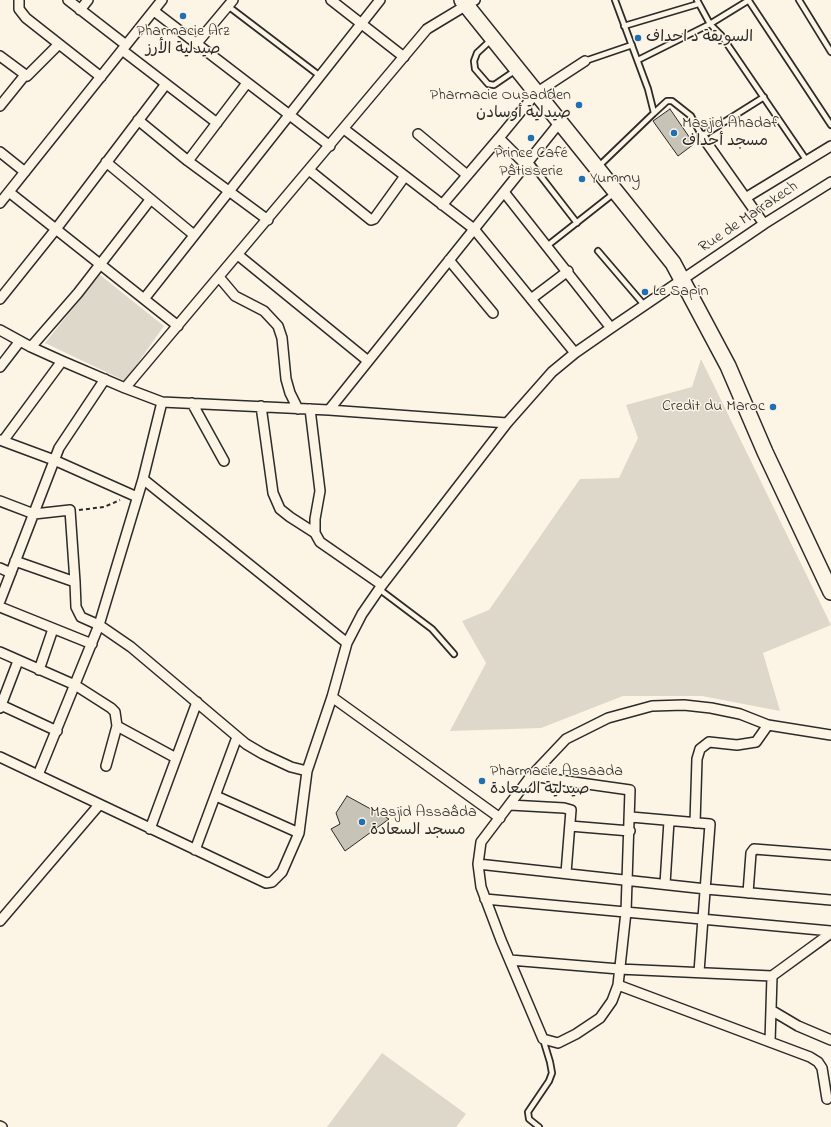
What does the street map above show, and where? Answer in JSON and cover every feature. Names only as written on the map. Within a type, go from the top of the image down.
[{"type":"main road","points":[[468,2],[493,38],[673,264],[683,280],[728,366],[765,452],[831,592]]},
{"type":"street","points":[[19,0],[21,13],[101,77]]},
{"type":"street","points":[[68,0],[166,84],[217,123]]},
{"type":"street","points":[[80,10],[88,0]]},
{"type":"street","points":[[0,203],[154,12],[162,0]]},
{"type":"street","points":[[331,0],[404,57]]},
{"type":"street","points":[[144,299],[380,0]]},
{"type":"street","points":[[125,388],[268,220],[427,29],[468,2]]},
{"type":"street","points":[[197,43],[231,3]]},
{"type":"street","points":[[154,12],[197,43],[330,146]]},
{"type":"street","points":[[0,106],[25,75],[29,75],[59,44]]},
{"type":"street","points":[[0,56],[25,75]]},
{"type":"street","points":[[442,205],[536,93],[585,61]]},
{"type":"street","points":[[188,161],[247,82]]},
{"type":"street","points":[[0,299],[56,229],[166,84]]},
{"type":"street","points":[[138,120],[188,161],[268,220]]},
{"type":"street","points":[[328,410],[560,122]]},
{"type":"street","points":[[344,129],[474,229],[575,353]]},
{"type":"street","points":[[418,134],[467,175]]},
{"type":"street","points":[[702,136],[764,224]]},
{"type":"street","points":[[498,138],[527,163]]},
{"type":"street","points":[[747,198],[806,160],[831,146]]},
{"type":"street","points":[[0,152],[25,172]]},
{"type":"street","points":[[106,162],[194,235]]},
{"type":"street","points":[[309,170],[371,220],[374,219],[405,176]]},
{"type":"street","name":"Rue de Marrakech","points":[[195,850],[266,883],[276,879],[282,872],[299,834],[306,772],[332,697],[347,643],[362,614],[381,587],[507,423],[552,372],[575,353],[764,224],[831,182]]},
{"type":"street","points":[[9,192],[178,326]]},
{"type":"street","points":[[504,192],[611,328]]},
{"type":"street","points":[[31,347],[100,264],[150,200]]},
{"type":"street","points":[[238,255],[368,361]]},
{"type":"street","points":[[449,260],[493,313]]},
{"type":"street","points":[[531,299],[568,272]]},
{"type":"street","points":[[219,278],[235,296],[264,311],[278,326],[282,338],[286,379],[290,393],[298,408]]},
{"type":"street","points":[[0,330],[31,347],[62,361],[162,402],[298,408],[507,423]]},
{"type":"street","points":[[0,367],[20,341]]},
{"type":"street","points":[[62,361],[1,440],[54,460],[137,497]]},
{"type":"street","points":[[0,601],[59,448],[105,379]]},
{"type":"street","points":[[38,775],[100,625],[143,479],[162,402]]},
{"type":"street","points":[[192,403],[224,461]]},
{"type":"street","points":[[261,406],[273,493],[280,509],[290,518],[315,533]]},
{"type":"street","points":[[310,409],[320,491],[315,519],[315,533],[320,542],[381,587]]},
{"type":"street","points":[[143,479],[347,643]]},
{"type":"street","points":[[0,501],[34,514],[70,510],[76,607],[79,615],[100,625],[130,647],[238,737],[262,754],[291,768],[306,772]]},
{"type":"street","points":[[16,561],[75,582]]},
{"type":"street","points":[[0,568],[11,573]]},
{"type":"street","points":[[0,607],[92,644]]},
{"type":"street","points":[[39,670],[53,629]]},
{"type":"street","points":[[0,652],[75,685],[111,708],[117,720],[117,726],[106,766]]},
{"type":"street","points":[[18,661],[1,706],[57,731]]},
{"type":"street","points":[[332,697],[500,818]]},
{"type":"street","points":[[150,828],[197,702]]},
{"type":"street","points":[[531,776],[630,790],[630,831],[626,912],[618,985],[612,1001],[600,1018],[576,1034],[558,1043],[543,1039],[485,898],[481,887],[478,864],[481,842],[531,776],[566,739],[608,718],[652,706],[684,705],[711,708],[740,714],[768,725],[831,735]]},
{"type":"street","points":[[695,823],[697,759],[700,749],[709,742],[737,745],[756,742],[768,725]]},
{"type":"street","points":[[117,726],[176,758]]},
{"type":"street","points":[[0,758],[195,850],[238,737]]},
{"type":"street","points":[[216,796],[299,834]]},
{"type":"street","points":[[0,921],[99,805]]},
{"type":"street","points":[[510,805],[568,809],[571,813],[566,873]]},
{"type":"street","points":[[630,817],[710,824],[699,972]]},
{"type":"street","points":[[665,884],[670,821]]},
{"type":"street","points":[[570,826],[630,831]]},
{"type":"street","points":[[748,893],[751,853],[754,849],[831,855]]},
{"type":"street","points":[[478,864],[706,889],[831,900]]},
{"type":"street","points":[[485,898],[831,932]]},
{"type":"street","points":[[510,960],[619,969],[772,976],[831,932]]},
{"type":"street","points":[[770,1042],[772,976]]},
{"type":"street","points":[[618,985],[770,1042],[818,1062],[822,1068],[827,1099]]},
{"type":"street","points":[[771,1010],[798,1026],[831,1040]]},
{"type":"lane","points":[[615,0],[638,60],[654,113]]},
{"type":"lane","points":[[638,60],[710,24],[749,0],[831,125]]},
{"type":"lane","points":[[800,0],[831,52]]},
{"type":"lane","points":[[624,26],[697,2],[710,24],[721,35],[806,160]]},
{"type":"lane","points":[[231,3],[320,76]]},
{"type":"lane","points":[[493,38],[477,53],[474,61],[475,69],[488,84],[494,85],[517,69]]},
{"type":"lane","points":[[585,61],[632,45]]},
{"type":"lane","points":[[596,168],[667,102],[672,102],[691,116],[702,136],[764,98]]},
{"type":"lane","points":[[527,163],[577,223]]},
{"type":"lane","points":[[547,246],[616,192]]},
{"type":"lane","points":[[598,251],[645,306]]},
{"type":"lane","points":[[381,587],[432,629],[454,654]]},
{"type":"lane","points":[[539,1127],[529,1119],[528,1112],[552,1073],[543,1039]]},
{"type":"path","points":[[70,510],[104,507],[121,499],[128,493]]},
{"type":"shaded area","points":[[100,275],[164,326],[125,381],[45,343]]},
{"type":"shaded area","points":[[701,359],[831,625],[763,653],[780,711],[702,696],[623,696],[541,728],[450,731],[486,663],[462,621],[489,610],[580,479],[619,478],[638,438],[626,405],[692,387]]},
{"type":"shaded area","points":[[382,1053],[466,1114],[456,1127],[327,1127]]},
{"type":"building","name":"Masjid Ahadaf مسجد أحداف","points":[[670,109],[694,144],[678,156],[653,121]]},
{"type":"building","name":"Masjid Assaâda مسجد السعادة","points":[[347,796],[389,819],[345,851],[331,829],[340,824],[336,813]]},
{"type":"place","name":"Pharmacie Arz صيدلية الأرز","points":[[183,16]]},
{"type":"place","name":"السويقة د احداف","points":[[638,38]]},
{"type":"place","name":"Pharmacie Ousadden صيدلية أوسادن","points":[[579,105]]},
{"type":"place","name":"Masjid Ahadaf مسجد أحداف","points":[[674,133]]},
{"type":"place","name":"Prince Café Pâtisserie","points":[[531,138]]},
{"type":"place","name":"Yummy","points":[[582,179]]},
{"type":"place","name":"Le Sapin","points":[[645,292]]},
{"type":"place","name":"Credit du Maroc","points":[[773,407]]},
{"type":"place","name":"Pharmacie Assaada صيدلية السعادة","points":[[482,781]]},
{"type":"place","name":"Masjid Assaâda مسجد السعادة","points":[[362,822]]}]
